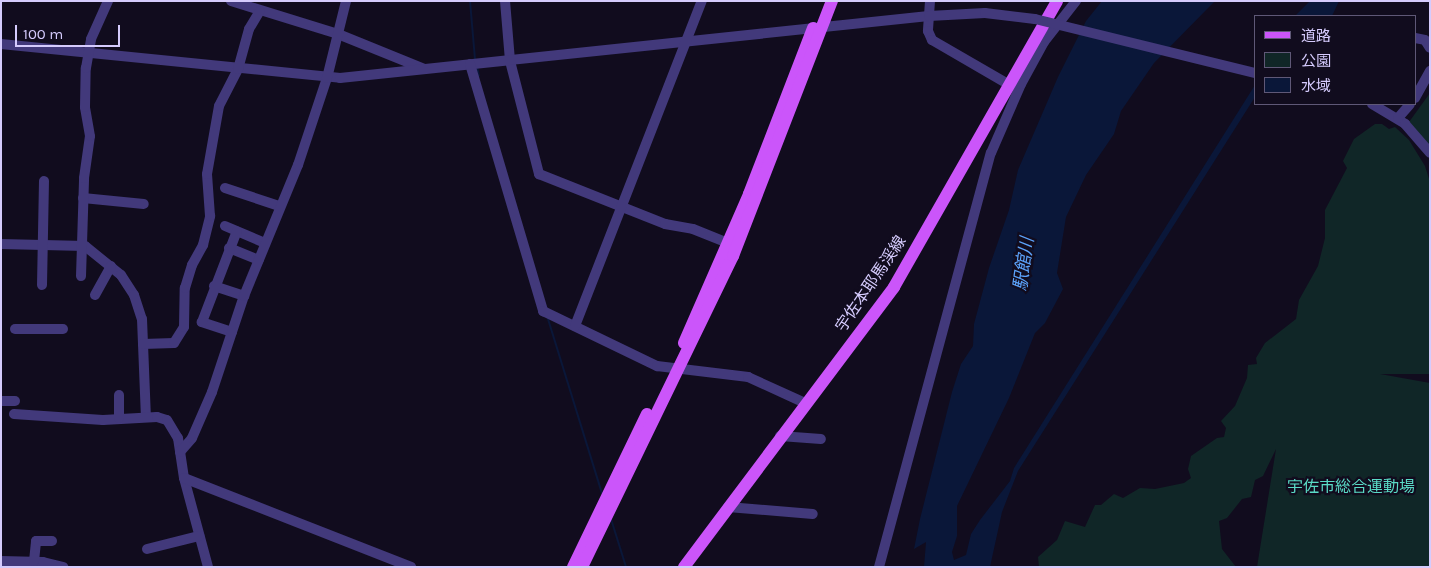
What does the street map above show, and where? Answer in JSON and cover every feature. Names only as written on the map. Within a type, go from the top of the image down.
[{"type":"main road","points":[[582,567],[675,369],[747,223],[817,29],[823,1]]},
{"type":"main road","points":[[573,567],[675,369],[817,29],[832,1]]},
{"type":"main road","name":"宇佐本耶馬渓線","points":[[684,567],[780,436],[894,286],[1057,1]]},
{"type":"street","points":[[81,276],[83,198],[90,136],[85,106],[88,54],[108,1]]},
{"type":"street","points":[[231,1],[338,34],[425,69]]},
{"type":"street","points":[[180,452],[196,430],[244,296],[279,206],[298,164],[327,78],[346,1]]},
{"type":"street","points":[[505,1],[510,61],[539,174],[622,207],[728,243]]},
{"type":"street","points":[[575,326],[702,1]]},
{"type":"street","points":[[930,1],[929,35],[938,46],[1008,84]]},
{"type":"street","points":[[879,567],[991,154],[1021,84],[1044,42],[1076,1]]},
{"type":"street","points":[[143,344],[174,343],[184,327],[185,288],[189,271],[203,245],[209,222],[207,174],[216,133],[217,113],[222,96],[238,69],[249,30],[260,11]]},
{"type":"street","points":[[1,44],[327,78],[686,43],[929,16],[985,13],[1035,19],[1254,73]]},
{"type":"street","points":[[1416,38],[1425,40],[1430,48]]},
{"type":"street","points":[[470,64],[543,311],[657,366],[748,377],[805,403]]},
{"type":"street","points":[[1416,96],[1430,71]]},
{"type":"street","points":[[1374,105],[1398,118],[1430,153]]},
{"type":"street","points":[[1398,118],[1409,105]]},
{"type":"street","points":[[988,120],[991,154]]},
{"type":"street","points":[[42,285],[44,181]]},
{"type":"street","points":[[225,188],[279,206]]},
{"type":"street","points":[[83,198],[144,204]]},
{"type":"street","points":[[225,226],[265,243]]},
{"type":"street","points":[[232,332],[202,322],[236,231]]},
{"type":"street","points":[[1,244],[82,246],[121,275],[135,298],[142,317],[146,416]]},
{"type":"street","points":[[230,248],[259,260]]},
{"type":"street","points":[[95,295],[111,266]]},
{"type":"street","points":[[214,286],[244,296]]},
{"type":"street","points":[[15,329],[63,329]]},
{"type":"street","points":[[119,418],[120,395]]},
{"type":"street","points":[[1,401],[15,401]]},
{"type":"street","points":[[14,414],[119,418],[146,416],[161,417],[170,422],[178,438],[184,478],[208,567]]},
{"type":"street","points":[[780,436],[821,439]]},
{"type":"street","points":[[184,478],[411,567]]},
{"type":"street","points":[[728,507],[813,514]]},
{"type":"street","points":[[147,549],[199,536]]},
{"type":"street","points":[[40,563],[36,541],[52,541]]},
{"type":"street","points":[[1,561],[40,563],[63,567]]},
{"type":"green space","points":[[1430,93],[1430,148],[1409,122]]},
{"type":"green space","name":"宇佐市総合運動場","points":[[1375,124],[1382,124],[1389,129],[1395,127],[1409,140],[1425,166],[1430,182],[1430,374],[1380,374],[1430,383],[1430,567],[1257,567],[1276,449],[1263,476],[1255,480],[1251,497],[1242,499],[1227,518],[1219,521],[1222,549],[1236,567],[1039,567],[1038,557],[1057,540],[1065,521],[1085,527],[1095,505],[1101,505],[1114,494],[1123,498],[1140,488],[1155,489],[1184,483],[1191,478],[1188,469],[1191,456],[1217,438],[1224,437],[1226,428],[1221,421],[1235,406],[1247,378],[1248,365],[1257,364],[1256,358],[1265,343],[1296,319],[1299,300],[1318,266],[1325,238],[1325,210],[1347,168],[1343,161],[1354,139]]},
{"type":"water","name":"駅館川","points":[[1102,1],[1215,1],[1154,63],[1121,111],[1114,134],[1086,175],[1066,217],[1057,273],[1063,289],[1045,323],[1035,333],[1009,398],[957,506],[957,536],[952,552],[954,560],[966,555],[971,534],[1010,481],[1014,468],[1254,87],[1254,99],[1018,471],[1002,512],[990,567],[924,567],[926,542],[914,549],[952,392],[961,364],[973,346],[974,324],[989,268],[1009,210],[1018,170],[1058,77],[1086,21]]},
{"type":"water","points":[[1310,1],[1339,1],[1332,15],[1296,15]]},
{"type":"waterway","points":[[470,1],[475,59]]},
{"type":"waterway","points":[[477,66],[479,76]]},
{"type":"waterway","points":[[548,319],[602,493]]},
{"type":"waterway","points":[[611,519],[626,567]]}]
